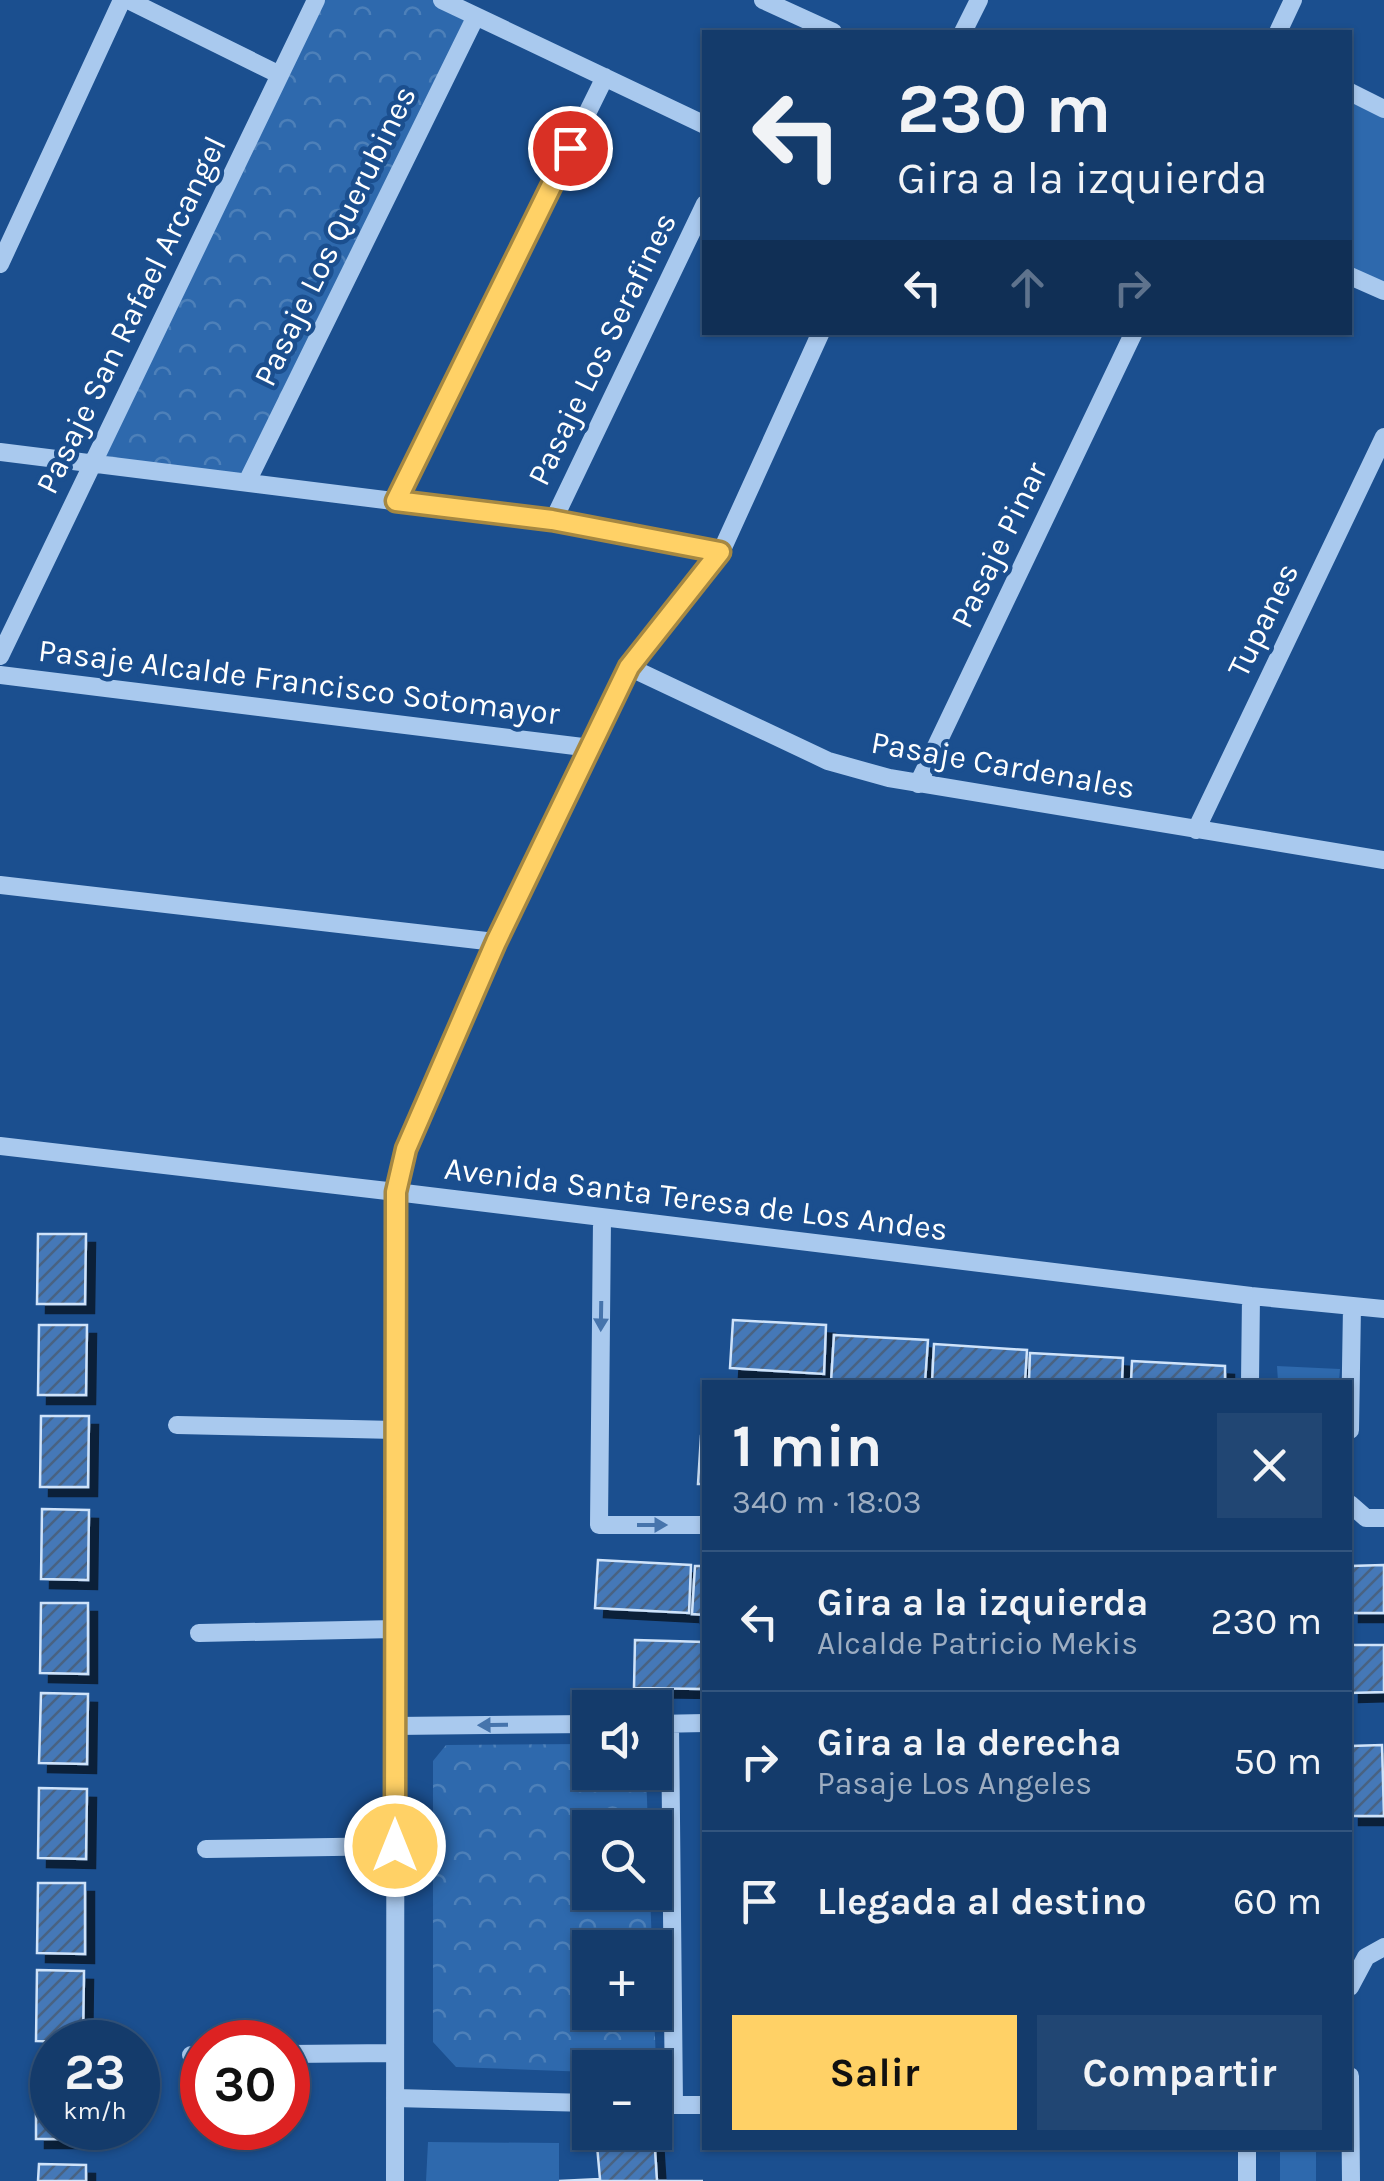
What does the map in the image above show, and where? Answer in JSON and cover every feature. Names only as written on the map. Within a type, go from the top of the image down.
[{"type":"street","points":[[0,264],[125,0],[280,74]]},
{"type":"street","name":"Pasaje San Rafael Arcangel","points":[[0,656],[316,0]]},
{"type":"street","points":[[442,0],[702,124]]},
{"type":"street","points":[[763,0],[829,30]]},
{"type":"street","points":[[963,30],[978,0]]},
{"type":"street","points":[[1279,30],[1293,0]]},
{"type":"street","name":"Pasaje Los Querubines","points":[[247,482],[476,16]]},
{"type":"street","points":[[396,501],[605,77]]},
{"type":"street","points":[[1352,93],[1384,109]]},
{"type":"street","name":"Pasaje Los Serafines","points":[[552,520],[702,210]]},
{"type":"street","points":[[1352,277],[1384,292]]},
{"type":"street","points":[[395,2181],[396,1192],[406,1149],[496,942],[629,667],[720,552],[820,335]]},
{"type":"street","name":"Pasaje Pinar","points":[[918,784],[1133,335]]},
{"type":"street","name":"Tupanes","points":[[1196,830],[1384,436]]},
{"type":"street","points":[[0,452],[552,520],[720,552]]},
{"type":"street","points":[[1364,477],[1384,486]]},
{"type":"street","name":"Pasaje Cardenales","points":[[629,667],[828,760],[918,784],[1384,860]]},
{"type":"street","name":"Pasaje Alcalde Francisco Sotomayor","points":[[0,675],[591,748]]},
{"type":"street","points":[[0,885],[496,942]]},
{"type":"street","name":"Avenida Santa Teresa de Los Andes","points":[[0,1146],[1384,1309]]},
{"type":"street","points":[[602,1219],[599,1525],[702,1525]]},
{"type":"street","points":[[1250,1380],[1251,1296]]},
{"type":"street","points":[[1351,1380],[1352,1306]]},
{"type":"street","points":[[177,1425],[395,1430]]},
{"type":"street","points":[[1352,1506],[1366,1518],[1384,1518]]},
{"type":"street","points":[[200,1633],[395,1629]]},
{"type":"street","points":[[672,1724],[702,1723]]},
{"type":"street","points":[[395,1726],[572,1724]]},
{"type":"street","points":[[662,1790],[664,2050]]},
{"type":"street","points":[[206,1849],[395,1846]]},
{"type":"street","points":[[1352,1983],[1366,1957],[1384,1946]]},
{"type":"street","points":[[310,2054],[395,2053]]},
{"type":"street","points":[[395,2098],[572,2103]]},
{"type":"street","points":[[672,2105],[702,2106]]},
{"type":"street","points":[[1247,2150],[1247,2181]]},
{"type":"street","points":[[1351,2150],[1351,2181]]},
{"type":"green space","points":[[316,0],[442,0],[476,16],[247,482],[92,465]]},
{"type":"green space","points":[[1352,93],[1384,109],[1384,291],[1352,277]]},
{"type":"green space","points":[[1277,1366],[1340,1369],[1339,1380],[1278,1380]]},
{"type":"green space","points":[[572,1744],[572,1790],[647,1790],[647,1810],[572,1810],[572,1910],[651,1910],[651,1930],[572,1930],[572,2030],[655,2030],[656,2050],[572,2050],[572,2071],[456,2067],[433,2042],[433,1761],[446,1745]]},
{"type":"green space","points":[[428,2142],[559,2143],[559,2181],[426,2181]]},
{"type":"green space","points":[[1280,2150],[1316,2150],[1316,2181],[1280,2181]]},
{"type":"building","points":[[38,1234],[86,1234],[85,1304],[37,1304]]},
{"type":"building","points":[[733,1320],[826,1325],[824,1374],[730,1368]]},
{"type":"building","points":[[39,1325],[87,1325],[86,1395],[38,1395]]},
{"type":"building","points":[[834,1335],[928,1340],[925,1380],[831,1380]]},
{"type":"building","points":[[934,1344],[1027,1350],[1025,1380],[932,1380]]},
{"type":"building","points":[[1030,1353],[1123,1358],[1122,1380],[1029,1380]]},
{"type":"building","points":[[1132,1361],[1225,1366],[1225,1380],[1131,1380]]},
{"type":"building","points":[[41,1416],[89,1416],[88,1487],[40,1487]]},
{"type":"building","points":[[701,1436],[702,1436],[702,1484],[698,1484]]},
{"type":"building","points":[[42,1509],[89,1510],[88,1580],[41,1579]]},
{"type":"building","points":[[598,1560],[691,1565],[689,1613],[595,1608]]},
{"type":"building","points":[[1384,1565],[1384,1613],[1352,1613],[1352,1566]]},
{"type":"building","points":[[695,1566],[702,1566],[702,1615],[692,1614]]},
{"type":"building","points":[[41,1603],[88,1603],[88,1674],[40,1673]]},
{"type":"building","points":[[635,1640],[702,1642],[702,1689],[634,1688]]},
{"type":"building","points":[[1352,1645],[1384,1645],[1384,1692],[1352,1693]]},
{"type":"building","points":[[41,1693],[88,1694],[87,1764],[39,1763]]},
{"type":"building","points":[[1382,1745],[1384,1816],[1352,1816],[1352,1746]]},
{"type":"building","points":[[39,1788],[87,1789],[86,1859],[38,1858]]},
{"type":"building","points":[[38,1883],[85,1883],[85,1954],[37,1953]]},
{"type":"building","points":[[37,1970],[84,1971],[83,2020],[36,2020]]},
{"type":"building","points":[[597,2150],[655,2150],[657,2181],[559,2181],[600,2179]]},
{"type":"building","points":[[39,2164],[86,2165],[86,2181],[38,2181]]},
{"type":"route","points":[[395,1846],[396,1192],[406,1149],[496,942],[629,667],[720,552],[552,520],[396,501],[570,148]]}]
